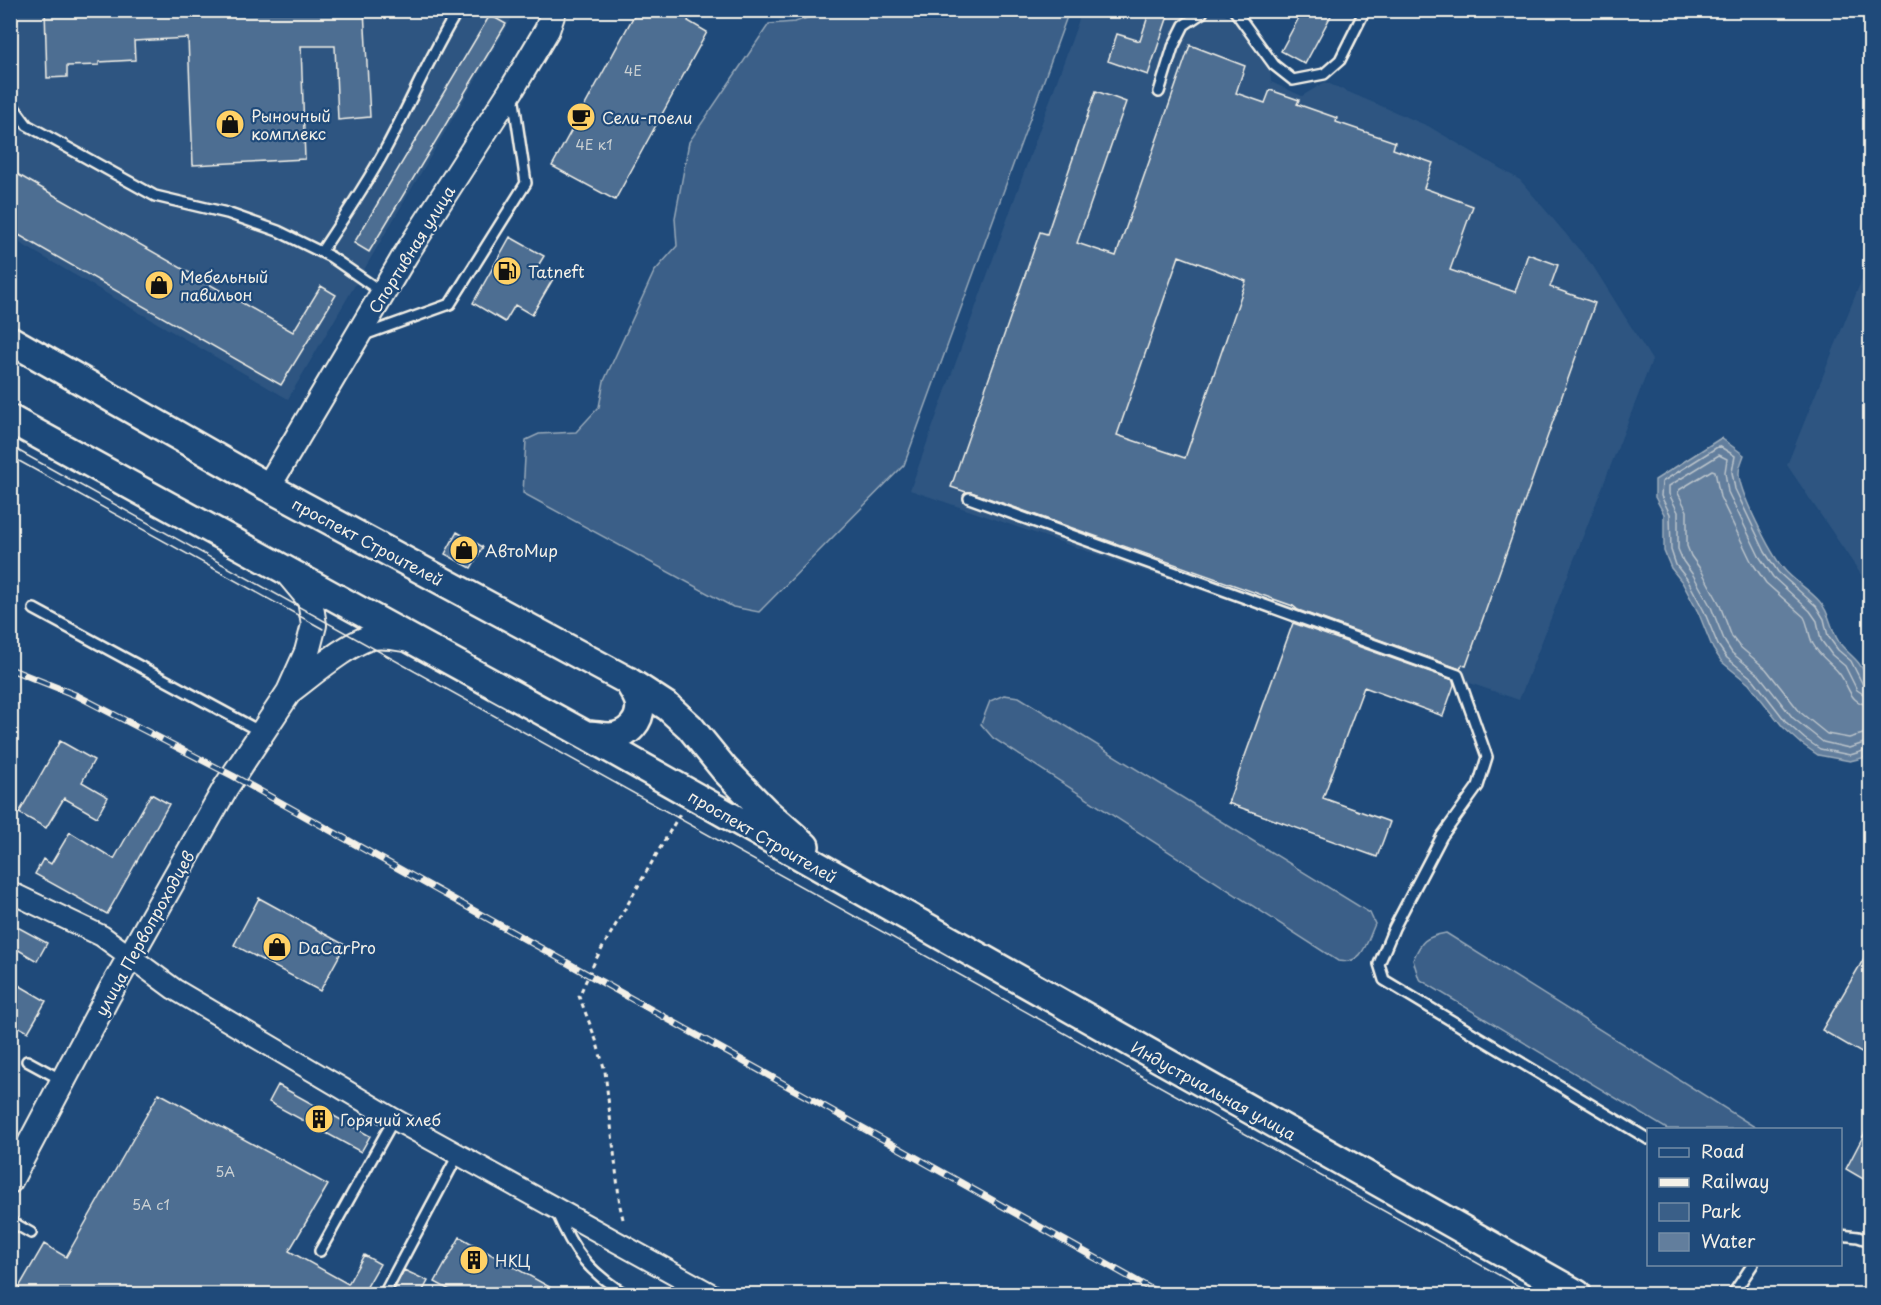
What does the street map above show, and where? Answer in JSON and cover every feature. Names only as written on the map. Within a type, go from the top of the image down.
[{"type":"main road","name":"проспект Строителей","points":[[10,339],[268,487],[628,681],[668,707],[690,727],[725,770],[765,811],[852,886]]},
{"type":"main road","points":[[10,355],[44,359]]},
{"type":"main road","name":"проспект Строителей","points":[[10,419],[586,735],[852,886]]},
{"type":"main road","points":[[586,735],[612,737],[635,724],[641,714],[639,700],[628,681]]},
{"type":"main road","name":"Индустриальная улица","points":[[852,886],[1577,1294]]},
{"type":"street","name":"Спортивная улица","points":[[268,487],[383,293],[512,89],[552,15]]},
{"type":"street","name":"улица Первопроходцев","points":[[11,1178],[130,957],[226,787],[289,692],[307,652],[314,625],[310,600],[300,585],[281,567]]},
{"type":"street","name":"улица Первопроходцев","points":[[289,692],[329,662],[372,637],[389,637],[418,642]]},
{"type":"street","points":[[10,892],[102,936],[174,989],[394,1119],[711,1294]]},
{"type":"lane","points":[[321,252],[358,196],[385,149],[458,10]]},
{"type":"lane","points":[[1159,92],[1173,47],[1184,25],[1202,13],[1202,10]]},
{"type":"lane","points":[[1234,10],[1274,65],[1293,80],[1324,74],[1340,60],[1365,10]]},
{"type":"lane","points":[[357,337],[450,304],[488,244],[526,183],[512,89]]},
{"type":"lane","points":[[10,102],[27,125],[155,196],[226,213],[278,231],[321,252],[383,293]]},
{"type":"lane","points":[[969,498],[1458,675],[1487,757],[1478,786],[1442,836],[1394,928],[1379,964],[1384,980],[1647,1138]]},
{"type":"lane","points":[[34,609],[261,732]]},
{"type":"lane","points":[[27,1061],[63,1081]]},
{"type":"lane","points":[[320,1251],[394,1119]]},
{"type":"lane","points":[[384,1294],[458,1155]]},
{"type":"lane","points":[[555,1208],[569,1241],[585,1263],[608,1284],[625,1294]]},
{"type":"lane","points":[[10,1221],[31,1233]]},
{"type":"lane","points":[[1842,1235],[1870,1241]]},
{"type":"lane","points":[[1733,1294],[1752,1266]]},
{"type":"path","points":[[623,1219],[605,1071],[579,996],[596,960],[682,812]]},
{"type":"shaded area","name":"Рыночный комплекс","points":[[11,11],[516,11],[288,399],[11,238]]},
{"type":"shaded area","points":[[1082,11],[1220,11],[1234,22],[1270,66],[1271,82],[1302,96],[1325,82],[1428,126],[1520,180],[1593,266],[1652,360],[1519,700],[910,490]]},
{"type":"shaded area","points":[[1870,259],[1870,588],[1787,465]]},
{"type":"green space","points":[[828,11],[1069,11],[904,465],[759,612],[733,607],[523,493],[526,440],[539,434],[576,432],[599,407],[604,381],[654,272],[677,246],[675,218],[689,142],[769,24],[795,22]]},
{"type":"green space","points":[[1004,695],[1019,697],[1370,913],[1375,924],[1362,952],[1353,960],[1338,961],[993,738],[981,724],[990,701]]},
{"type":"green space","points":[[1446,933],[1756,1128],[1665,1128],[1419,979],[1413,960],[1419,948],[1433,936]]},
{"type":"water","points":[[1721,438],[1744,455],[1740,466],[1740,481],[1756,522],[1778,561],[1787,573],[1824,607],[1838,641],[1863,669],[1870,692],[1872,712],[1870,751],[1866,757],[1850,761],[1818,755],[1783,727],[1749,684],[1722,662],[1713,649],[1699,614],[1682,582],[1671,568],[1664,551],[1664,514],[1655,497],[1655,480]]},
{"type":"building","points":[[45,10],[364,10],[370,117],[338,120],[335,46],[301,46],[305,159],[193,165],[188,38],[134,41],[135,60],[99,62],[99,65],[67,66],[67,77],[47,78]]},
{"type":"building","points":[[637,10],[693,10],[688,21],[707,32],[615,200],[552,166]]},
{"type":"building","points":[[1150,10],[1170,10],[1148,75],[1108,61],[1117,34],[1140,41]]},
{"type":"building","points":[[1303,10],[1334,10],[1305,64],[1281,51]]},
{"type":"building","points":[[490,15],[506,24],[369,252],[354,243]]},
{"type":"building","points":[[1190,45],[1245,66],[1236,93],[1265,103],[1270,90],[1299,100],[1297,104],[1337,118],[1336,122],[1395,142],[1393,149],[1433,163],[1424,188],[1473,206],[1450,270],[1515,292],[1528,254],[1558,265],[1550,287],[1595,303],[1466,666],[1462,665],[1460,669],[1298,610],[1293,606],[971,492],[951,487],[1040,232],[1047,234],[1096,91],[1126,102],[1077,243],[1116,256]],"holes":[[[1179,256],[1246,281],[1185,458],[1117,435]]]},
{"type":"building","name":"Мебельный павильон","points":[[10,170],[293,332],[321,286],[336,295],[281,385],[10,230]]},
{"type":"building","points":[[510,237],[544,256],[536,269],[553,279],[532,315],[515,305],[505,322],[473,303]]},
{"type":"building","name":"АвтоМир","points":[[457,532],[483,547],[471,568],[445,554]]},
{"type":"building","points":[[1293,623],[1453,680],[1454,685],[1443,716],[1364,687],[1323,798],[1390,822],[1377,857],[1228,803]]},
{"type":"building","points":[[60,741],[94,760],[82,782],[108,797],[97,817],[64,798],[46,828],[19,813]]},
{"type":"building","points":[[151,794],[169,804],[107,914],[35,874],[43,859],[51,864],[70,832],[114,859]]},
{"type":"building","points":[[259,898],[345,945],[320,991],[234,945]]},
{"type":"building","points":[[10,923],[47,943],[37,961],[10,945]]},
{"type":"building","points":[[1870,948],[1870,1058],[1822,1030]]},
{"type":"building","points":[[10,980],[46,1001],[28,1032],[10,1022]]},
{"type":"building","name":"Горячий хлеб","points":[[278,1085],[370,1136],[361,1152],[269,1102]]},
{"type":"building","points":[[159,1093],[328,1185],[289,1251],[348,1284],[364,1255],[380,1264],[364,1292],[368,1294],[15,1294],[44,1244],[66,1257]]},
{"type":"building","points":[[1870,1123],[1870,1183],[1846,1169]]},
{"type":"building","name":"НКЦ","points":[[460,1237],[562,1294],[457,1294],[435,1282]]},
{"type":"building","points":[[404,1270],[428,1281],[421,1294],[392,1294]]},
{"type":"tram line","points":[[10,446],[1533,1294]]},
{"type":"tram line","points":[[10,456],[323,629]]},
{"type":"railway","points":[[10,669],[78,696],[233,776],[1160,1294]]},
{"type":"place","name":"Сели-поели","points":[[581,117]]},
{"type":"place","name":"Рыночный комплекс","points":[[230,124]]},
{"type":"place","name":"Tatneft","points":[[507,271]]},
{"type":"place","name":"Мебельный павильон","points":[[159,285]]},
{"type":"place","name":"АвтоМир","points":[[464,550]]},
{"type":"place","name":"DaCarPro","points":[[277,947]]},
{"type":"place","name":"Горячий хлеб","points":[[319,1119]]},
{"type":"place","name":"НКЦ","points":[[474,1260]]}]
